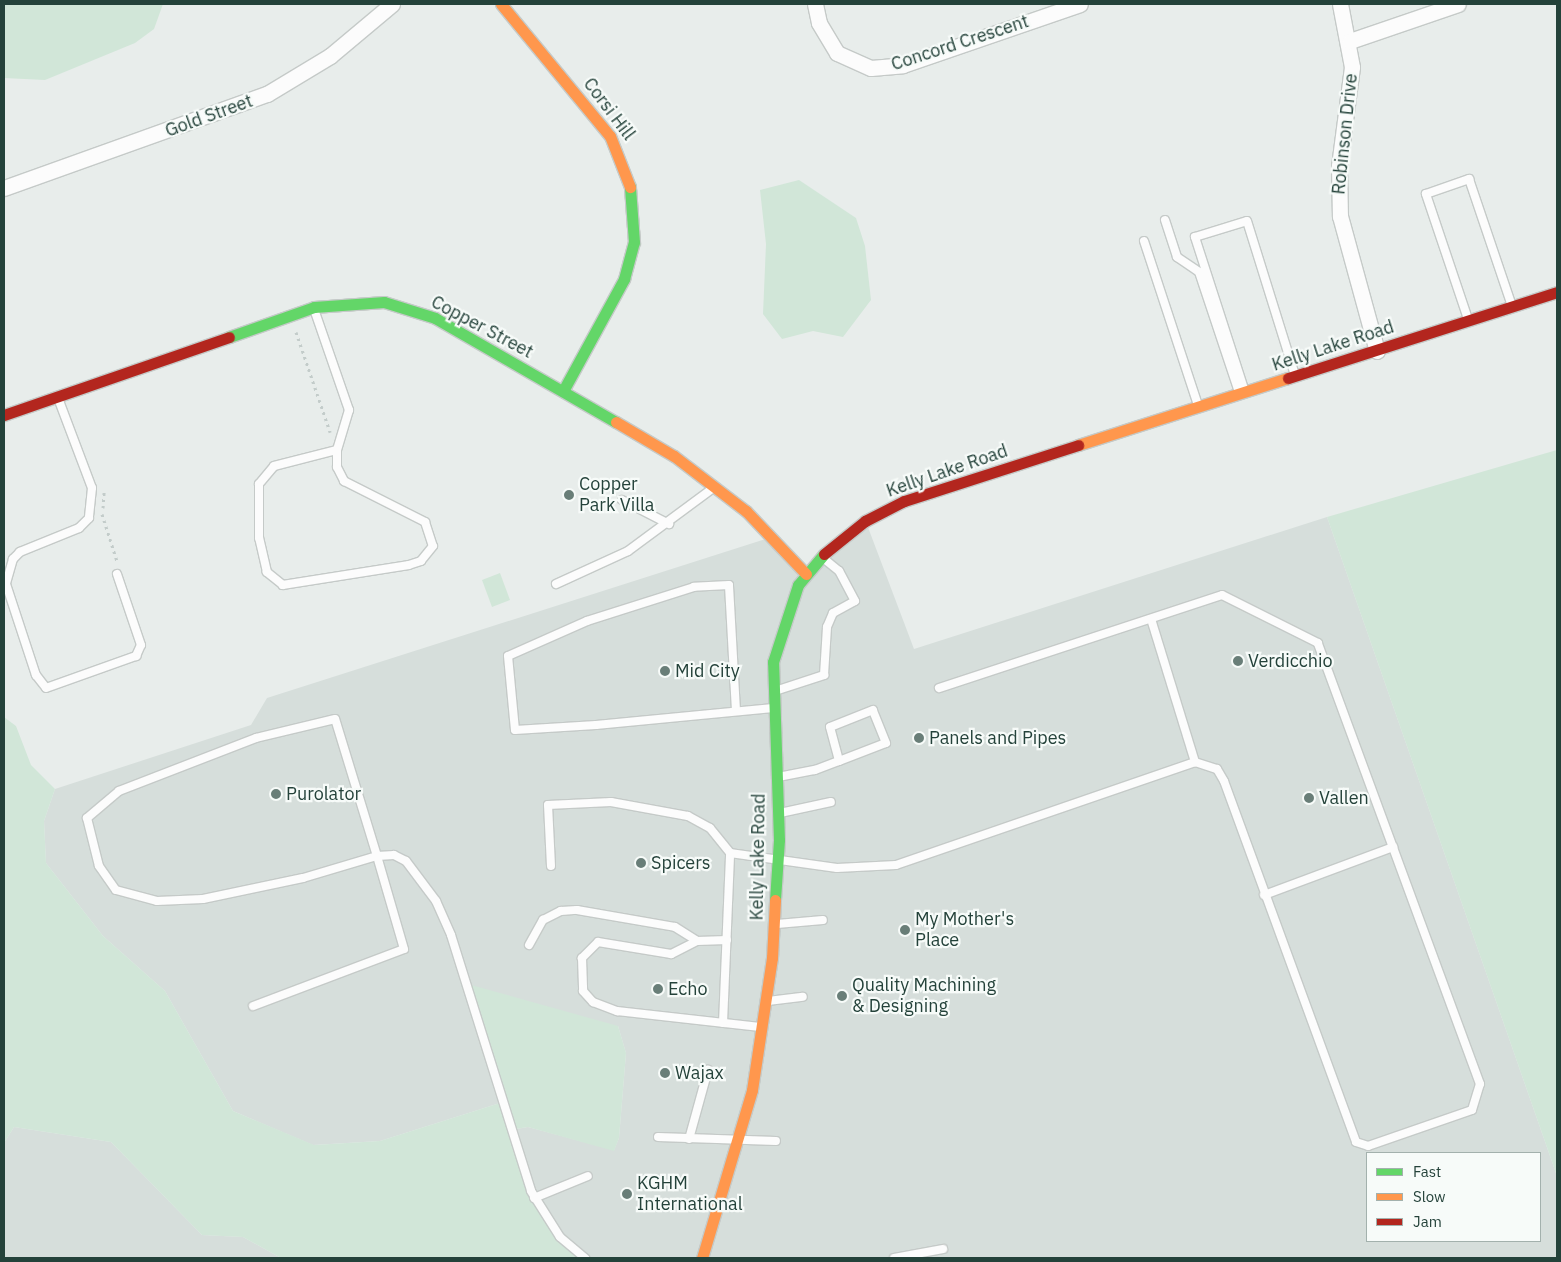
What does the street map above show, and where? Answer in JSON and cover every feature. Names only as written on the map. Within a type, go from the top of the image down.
[{"type":"street","name":"Gold Street","points":[[4,188],[267,94],[330,56],[392,4]]},
{"type":"street","name":"Corsi Hill","points":[[501,4],[610,136],[633,193],[634,242],[624,280],[563,391]]},
{"type":"street","name":"Concord Crescent","points":[[815,4],[819,23],[837,53],[871,68],[903,64],[1080,4]]},
{"type":"street","name":"Robinson Drive","points":[[1340,4],[1350,41],[1352,67],[1339,166],[1340,216],[1377,351]]},
{"type":"street","points":[[1350,41],[1458,4]]},
{"type":"street","name":"Kelly Lake Road","points":[[702,1258],[738,1142],[763,1027],[779,860],[772,691],[780,633],[806,574],[821,556],[865,520],[904,501],[1557,292]]},
{"type":"street","name":"Copper Street","points":[[4,415],[314,307],[376,302],[421,313],[563,391],[717,485],[806,574]]},
{"type":"lane","points":[[1468,321],[1426,194],[1469,179],[1512,307]]},
{"type":"lane","points":[[1164,220],[1177,257],[1199,272],[1242,394]]},
{"type":"lane","points":[[1242,394],[1195,238],[1247,221],[1296,377]]},
{"type":"lane","points":[[1144,241],[1199,407]]},
{"type":"lane","points":[[314,307],[349,410],[336,450],[336,468],[344,481],[425,522],[433,546],[421,561],[409,565],[283,585],[267,572],[259,538],[259,484],[274,466],[336,450]]},
{"type":"lane","points":[[58,396],[93,502],[89,518],[79,528],[13,559],[6,584],[36,675],[46,688],[136,656],[141,645],[117,574]]},
{"type":"lane","points":[[556,584],[628,551],[669,524],[717,485]]},
{"type":"lane","points":[[622,500],[669,524]]},
{"type":"lane","points":[[772,691],[824,675],[827,627],[833,613],[855,602],[840,571],[821,556]]},
{"type":"lane","points":[[736,712],[729,585],[694,587],[587,621],[508,656],[515,730],[736,712],[773,708]]},
{"type":"lane","points":[[730,853],[837,868],[896,865],[1194,762],[1217,769],[1356,1142],[1368,1146],[1472,1110],[1480,1084],[1318,643],[1222,595],[939,688]]},
{"type":"lane","points":[[1151,619],[1194,748],[1194,762]]},
{"type":"lane","points":[[776,777],[839,761],[886,743],[873,710],[830,727],[839,761]]},
{"type":"lane","points":[[253,1006],[404,949],[377,856],[335,719],[256,738],[119,791],[87,818],[99,866],[116,890],[157,901],[202,899],[303,878],[377,856],[394,855],[406,861],[436,901],[534,1198],[560,1237],[585,1258]]},
{"type":"lane","points":[[551,866],[548,805],[611,802],[688,816],[710,828],[730,853],[723,1023]]},
{"type":"lane","points":[[778,813],[832,802]]},
{"type":"lane","points":[[1264,895],[1393,847]]},
{"type":"lane","points":[[529,945],[544,920],[561,910],[577,910],[675,927],[696,941]]},
{"type":"lane","points":[[774,925],[823,920]]},
{"type":"lane","points":[[727,940],[696,941],[671,954],[598,942],[582,958],[583,991],[593,1002],[617,1011],[763,1027]]},
{"type":"lane","points":[[766,1001],[803,997]]},
{"type":"lane","points":[[689,1139],[708,1070]]},
{"type":"lane","points":[[658,1137],[738,1142],[776,1142]]},
{"type":"lane","points":[[534,1198],[588,1176]]},
{"type":"lane","points":[[894,1258],[943,1250]]},
{"type":"path","points":[[290,315],[336,450]]},
{"type":"path","points":[[102,514],[118,560]]},
{"type":"shaded area","points":[[1327,517],[1557,1176],[1557,1258],[583,1258],[543,1216],[509,1130],[528,1127],[614,1150],[619,1138],[626,1053],[618,1026],[500,1103],[380,1141],[313,1145],[233,1111],[165,991],[103,936],[46,863],[44,821],[55,789],[251,725],[267,698],[769,538],[806,575],[866,522],[914,649]]},
{"type":"shaded area","points":[[14,1127],[111,1142],[202,1235],[243,1237],[281,1258],[4,1258],[4,1143]]},
{"type":"green space","points":[[4,4],[163,4],[154,29],[135,43],[45,80],[4,78]]},
{"type":"green space","points":[[799,180],[856,218],[865,246],[871,300],[843,337],[813,331],[782,339],[763,314],[766,244],[760,190]]},
{"type":"green space","points":[[1557,450],[1557,1176],[1327,517]]},
{"type":"green space","points":[[500,573],[510,600],[492,607],[482,580]]},
{"type":"green space","points":[[4,717],[16,726],[31,765],[55,789],[44,821],[46,863],[103,936],[165,991],[233,1111],[314,1145],[380,1141],[500,1103],[464,983],[618,1026],[626,1053],[619,1138],[614,1151],[528,1127],[509,1130],[543,1216],[583,1258],[281,1258],[243,1237],[202,1235],[111,1142],[14,1127],[4,1143]]},
{"type":"traffic: fast","points":[[563,391],[624,279],[634,242],[630,187]]},
{"type":"traffic: fast","points":[[229,337],[314,307],[384,302],[435,318],[616,422]]},
{"type":"traffic: fast","points":[[775,900],[779,840],[773,662],[798,585],[824,554]]},
{"type":"traffic: slow","points":[[501,4],[610,136],[630,187]]},
{"type":"traffic: slow","points":[[1078,445],[1288,378]]},
{"type":"traffic: slow","points":[[616,422],[674,456],[746,511],[806,574]]},
{"type":"traffic: slow","points":[[702,1258],[752,1090],[772,958],[775,900]]},
{"type":"traffic: jam","points":[[1288,378],[1557,292]]},
{"type":"traffic: jam","points":[[4,415],[229,337]]},
{"type":"traffic: jam","points":[[824,554],[865,521],[904,501],[1078,445]]},
{"type":"place","name":"Copper Park Villa","points":[[569,495]]},
{"type":"place","name":"Verdicchio","points":[[1238,661]]},
{"type":"place","name":"Mid City","points":[[665,671]]},
{"type":"place","name":"Panels and Pipes","points":[[919,738]]},
{"type":"place","name":"Purolator","points":[[276,794]]},
{"type":"place","name":"Vallen","points":[[1309,798]]},
{"type":"place","name":"Spicers","points":[[641,863]]},
{"type":"place","name":"My Mother's Place","points":[[905,930]]},
{"type":"place","name":"Echo","points":[[658,989]]},
{"type":"place","name":"Quality Machining & Designing","points":[[842,996]]},
{"type":"place","name":"Wajax","points":[[665,1073]]},
{"type":"place","name":"KGHM International","points":[[627,1194]]}]
